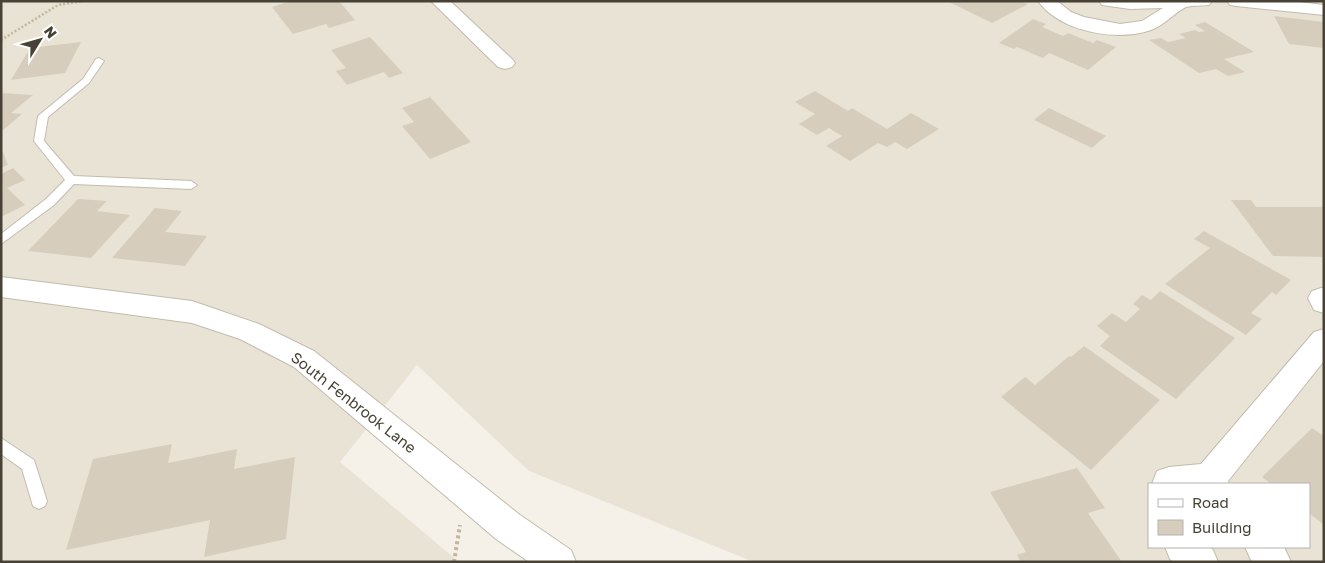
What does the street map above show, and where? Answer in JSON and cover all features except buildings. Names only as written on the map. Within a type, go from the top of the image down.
[{"type":"street","points":[[440,1],[505,63]]},
{"type":"street","points":[[1047,1],[1050,6],[1068,17],[1098,27],[1125,30],[1145,26],[1182,2]]},
{"type":"street","points":[[1108,1],[1130,4],[1203,1]]},
{"type":"street","points":[[1236,1],[1324,10]]},
{"type":"street","name":"South Fenbrook Lane","points":[[1,287],[192,312],[221,320],[275,342],[312,365],[508,527],[560,562]]},
{"type":"street","points":[[1324,298],[1322,298],[1324,303]]},
{"type":"street","points":[[1168,483],[1194,479],[1211,482],[1324,340]]},
{"type":"street","points":[[1183,548],[1201,562]]},
{"type":"street","points":[[1263,548],[1274,562]]},
{"type":"lane","points":[[99,60],[86,82],[43,116],[39,142],[71,180],[190,185]]},
{"type":"lane","points":[[1,240],[50,202],[71,180]]},
{"type":"lane","points":[[1,445],[29,465],[39,501]]},
{"type":"path","points":[[1,40],[58,5],[83,1]]},
{"type":"shaded area","points":[[1,1],[1324,1],[1324,562],[754,562],[529,471],[417,365],[340,462],[459,562],[1,562]]}]
